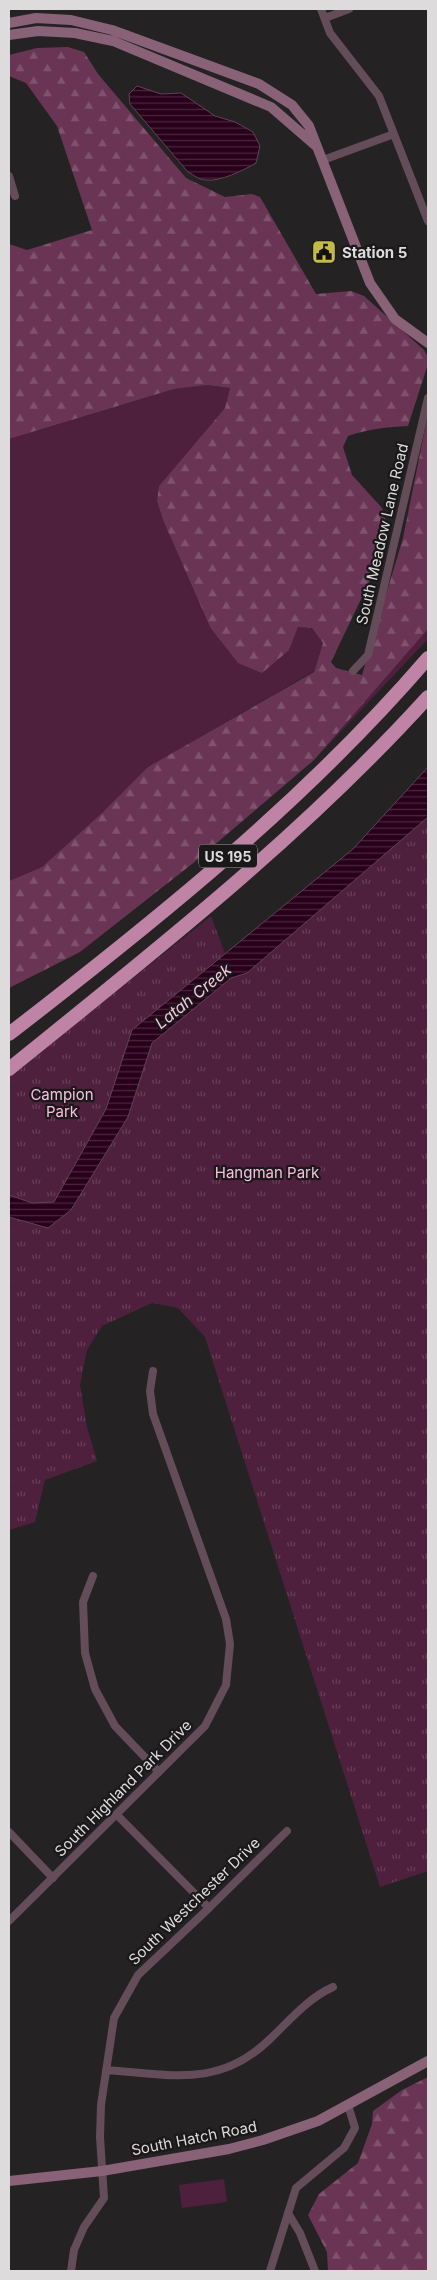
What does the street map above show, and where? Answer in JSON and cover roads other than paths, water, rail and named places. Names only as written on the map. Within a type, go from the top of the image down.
[{"type":"highway","name":"US 195","points":[[9,1034],[123,946],[285,807],[362,732],[428,658]]},
{"type":"highway","name":"US 195","points":[[9,1069],[208,908],[324,804],[395,734],[428,697]]},
{"type":"street","points":[[321,9],[330,33],[380,96],[428,221]]},
{"type":"street","points":[[325,18],[349,9]]},
{"type":"street","points":[[9,23],[36,18],[71,20],[112,30],[250,81],[292,105],[308,126],[323,160],[370,283],[395,319],[428,343]]},
{"type":"street","points":[[9,35],[38,31],[75,33],[113,40],[272,107],[316,146]]},
{"type":"street","points":[[323,160],[394,134]]},
{"type":"street","points":[[9,176],[14,196]]},
{"type":"street","name":"South Meadow Lane Road","points":[[353,671],[368,656],[428,398]]},
{"type":"street","name":"South Highland Park Drive","points":[[9,1921],[205,1726],[226,1684],[230,1644],[226,1619],[218,1592],[153,1414],[150,1391],[153,1371]]},
{"type":"street","points":[[93,1576],[83,1602],[85,1653],[95,1689],[115,1726],[158,1772]]},
{"type":"street","points":[[117,1815],[209,1908]]},
{"type":"street","name":"South Westchester Drive","points":[[71,2271],[74,2250],[84,2227],[104,2198],[101,2113],[114,2018],[138,1975],[287,1831]]},
{"type":"street","points":[[9,1832],[52,1878]]},
{"type":"street","points":[[106,2070],[187,2077],[230,2068],[260,2048],[317,1994],[333,1987]]},
{"type":"street","name":"South Hatch Road","points":[[9,2181],[102,2171],[229,2149],[263,2140],[318,2121],[428,2062]]},
{"type":"street","points":[[270,2271],[296,2188],[344,2148],[355,2128],[348,2105]]},
{"type":"street","points":[[288,2213],[300,2233],[315,2271]]},
{"type":"water","points":[[137,86],[161,94],[181,93],[215,116],[235,122],[253,132],[260,146],[256,163],[232,175],[212,180],[203,180],[188,172],[130,104],[129,94]]},
{"type":"water","name":"Latah Creek","points":[[428,767],[428,817],[247,973],[231,978],[152,1043],[128,1117],[71,1210],[48,1228],[9,1217],[9,1195],[32,1203],[54,1202],[106,1109],[132,1030],[353,849]]},
{"type":"place","name":"Station 5","points":[[324,252]]},
{"type":"park label","name":"Campion Park","points":[[62,1102]]},
{"type":"park label","name":"Hangman Park","points":[[267,1172]]}]
